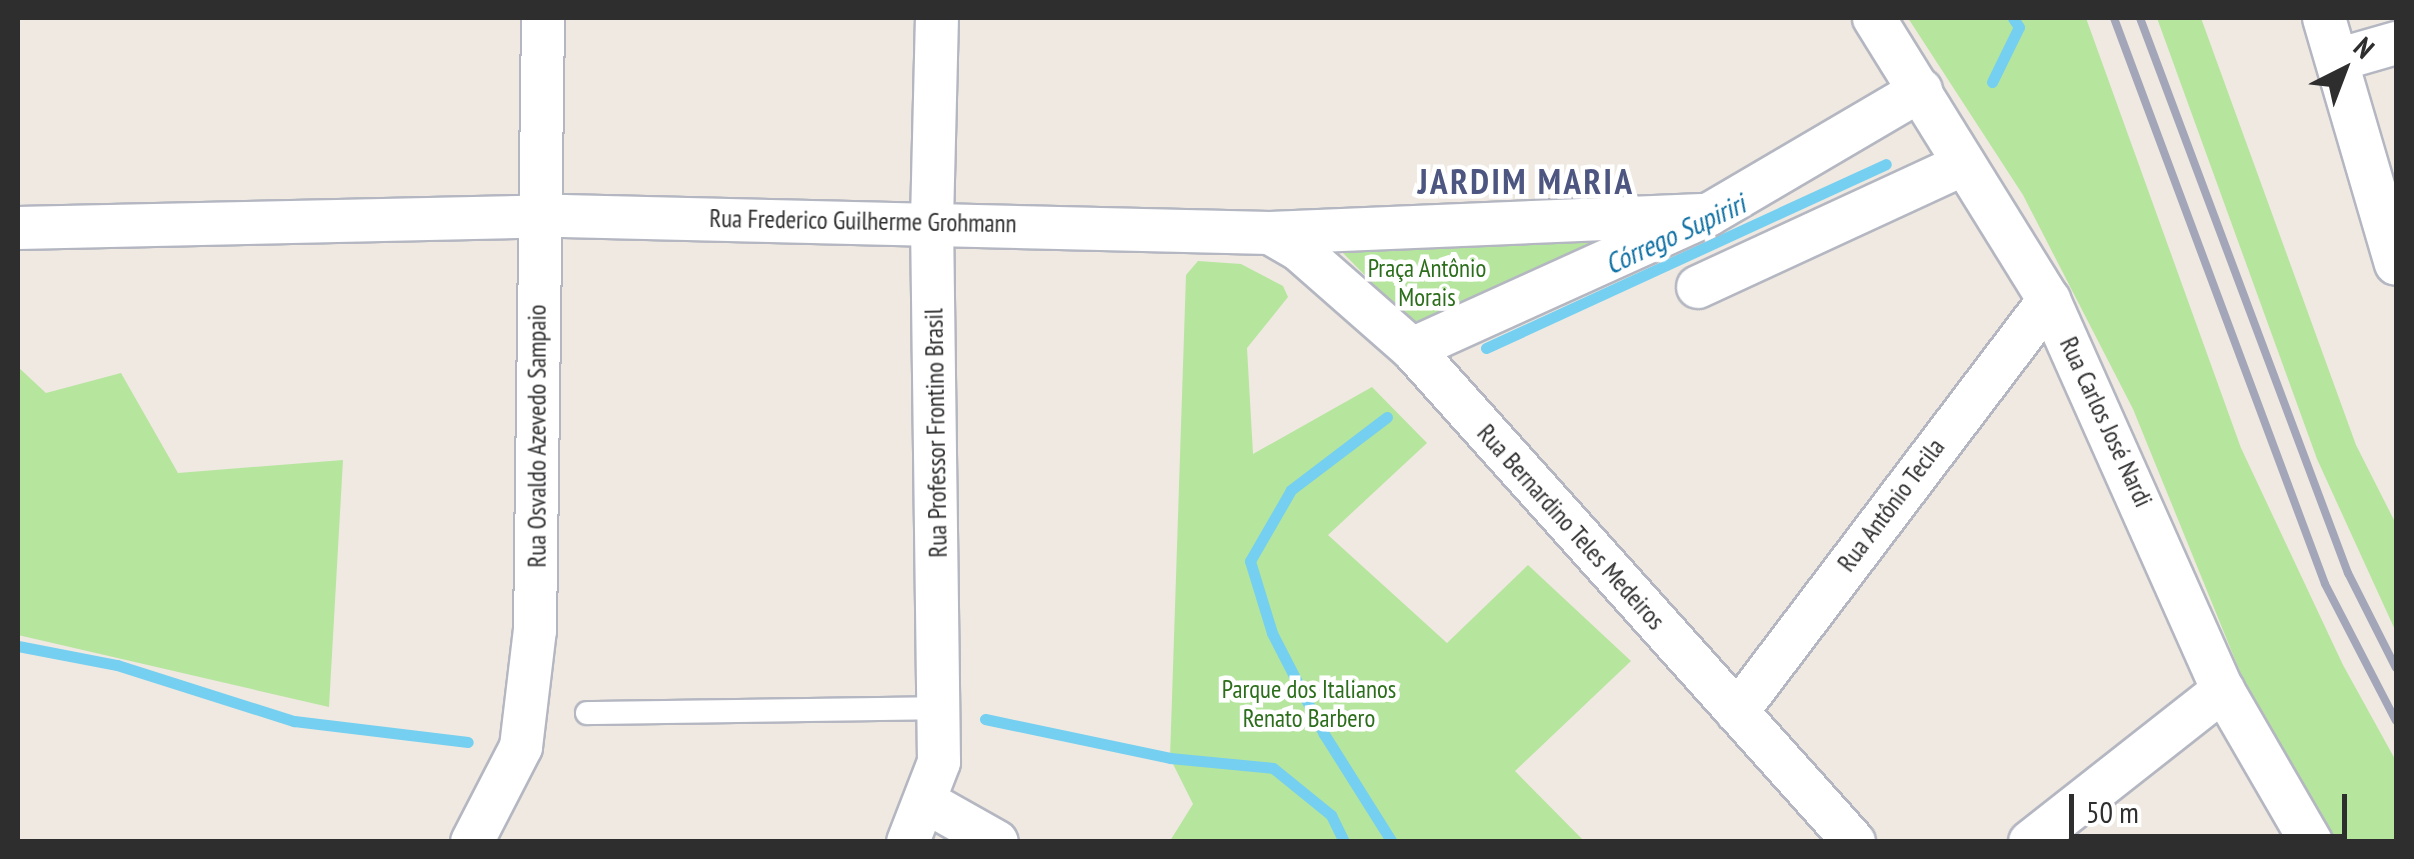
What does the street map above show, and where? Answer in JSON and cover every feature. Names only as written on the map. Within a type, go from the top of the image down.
[{"type":"street","name":"Rua Osvaldo Azevedo Sampaio","points":[[472,842],[521,747],[529,697],[544,18]]},
{"type":"street","name":"Rua Professor Frontino Brasil","points":[[908,842],[928,803],[939,762],[932,222],[937,18]]},
{"type":"street","name":"Rua Carlos José Nardi","points":[[1874,18],[2049,300],[2223,690],[2311,842]]},
{"type":"street","points":[[2324,18],[2396,264]]},
{"type":"street","points":[[2337,60],[2396,43]]},
{"type":"street","name":"Rua Frederico Guilherme Grohmann","points":[[1412,350],[1708,215],[1922,90]]},
{"type":"street","points":[[1698,287],[1964,164]]},
{"type":"street","name":"Rua Frederico Guilherme Grohmann","points":[[18,228],[538,216],[932,222],[1270,234],[1708,215]]},
{"type":"street","name":"Rua Bernardino Teles Medeiros","points":[[1270,234],[1298,249],[1412,350],[1854,842]]},
{"type":"street","name":"Rua Antônio Tecila","points":[[1737,712],[2049,300]]},
{"type":"street","points":[[2030,842],[2223,690]]},
{"type":"street","points":[[928,803],[998,842]]},
{"type":"lane","points":[[587,713],[940,708]]},
{"type":"green space","points":[[1908,18],[2086,18],[2241,448],[2343,665],[2396,761],[2396,841],[2335,841],[2247,689],[2133,409],[2023,195]]},
{"type":"green space","points":[[2157,18],[2201,18],[2356,445],[2396,524],[2396,632],[2317,459]]},
{"type":"green space","name":"Praça Antônio Morais","points":[[1624,230],[1419,330],[1342,252]]},
{"type":"green space","name":"Parque dos Italianos Renato Barbero","points":[[1198,261],[1241,264],[1283,286],[1288,297],[1247,348],[1253,454],[1372,387],[1427,443],[1328,535],[1447,643],[1528,565],[1631,661],[1515,771],[1584,841],[1170,841],[1193,804],[1170,758],[1186,275]]},
{"type":"green space","points":[[18,367],[46,393],[121,373],[178,473],[343,460],[329,707],[18,635]]},
{"type":"waterway","name":"Córrego Supiriri","points":[[1992,82],[2019,27],[2013,18]]},
{"type":"waterway","name":"Córrego Supiriri","points":[[1486,348],[1886,164]]},
{"type":"waterway","name":"Córrego Supiriri","points":[[1387,417],[1291,490],[1250,561],[1272,633],[1324,734],[1392,842]]},
{"type":"waterway","points":[[18,646],[117,665],[294,721],[468,742]]},
{"type":"waterway","points":[[985,719],[1170,758],[1273,768],[1331,815],[1344,842]]},
{"type":"railway","points":[[2114,18],[2325,584],[2396,721]]},
{"type":"railway","points":[[2140,18],[2348,573],[2396,668]]},
{"type":"district","name":"JARDIM MARIA","points":[[1526,181]]}]
